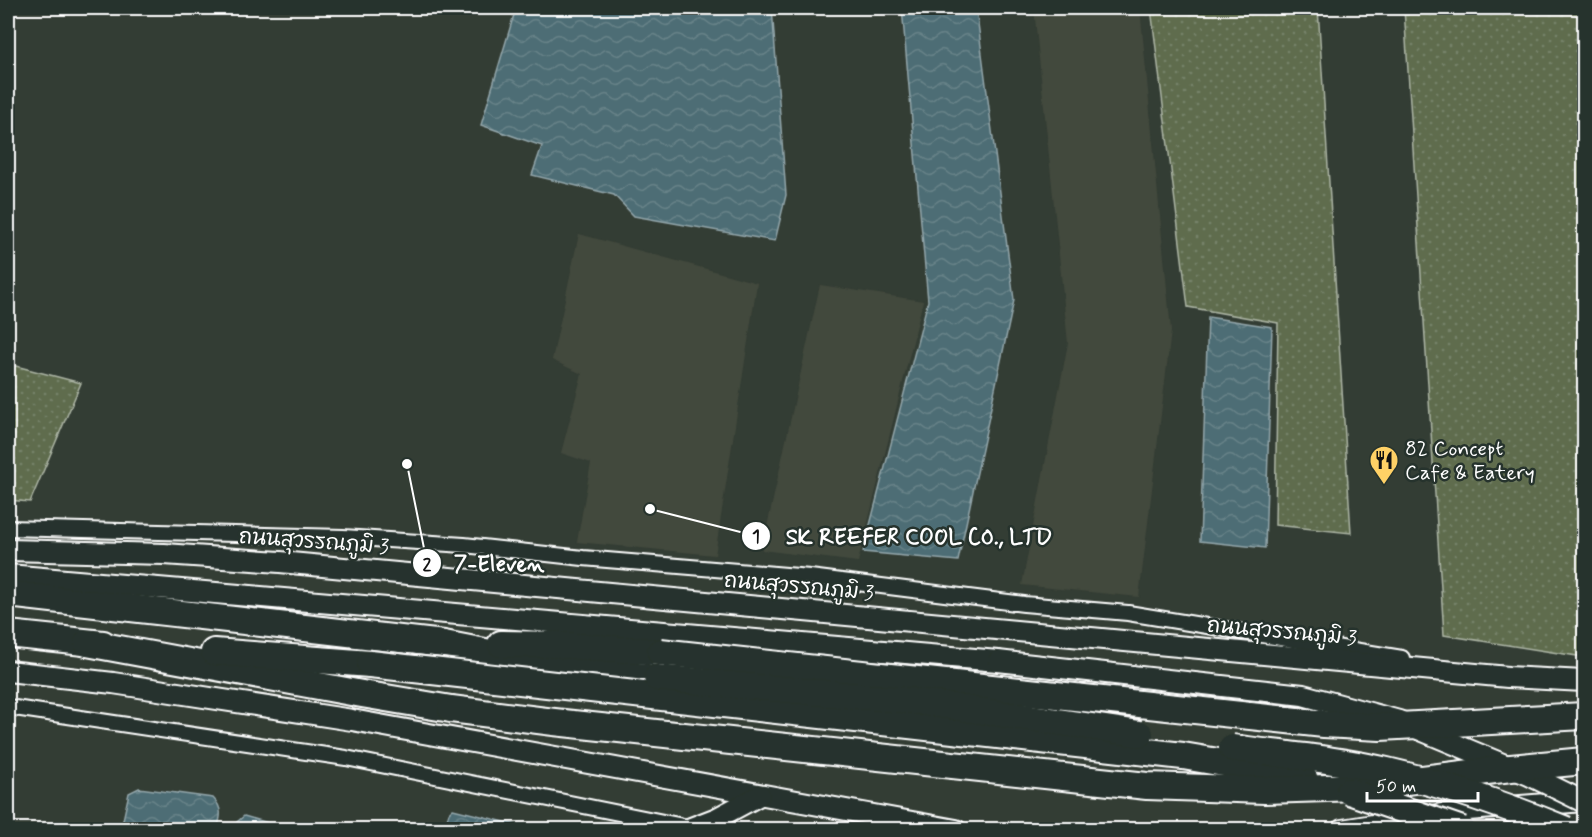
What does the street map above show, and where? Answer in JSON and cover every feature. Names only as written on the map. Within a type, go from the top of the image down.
[{"type":"highway","points":[[8,594],[444,644],[577,670],[913,701],[1339,762],[1434,782],[1522,812],[1566,830]]},
{"type":"highway","points":[[8,634],[87,643],[370,664],[1183,756],[1253,768],[1345,790],[1462,830]]},
{"type":"highway","points":[[87,643],[451,709],[1147,786],[1265,790],[1358,787],[1584,761]]},
{"type":"highway","points":[[444,644],[561,645],[660,652],[1324,724],[1415,726],[1584,716]]},
{"type":"main road","name":"ถนนสุวรรณภูมิ 3","points":[[8,550],[164,555],[315,565],[1508,677],[1584,681]]},
{"type":"main road","points":[[8,575],[998,661],[1303,695],[1399,721],[1528,775],[1584,802]]},
{"type":"main road","points":[[8,671],[113,683],[352,720],[956,830]]},
{"type":"main road","points":[[695,829],[760,795]]},
{"type":"main road","points":[[1342,830],[1468,810],[1584,802]]},
{"type":"street","points":[[8,528],[343,537],[810,577],[1024,604],[1128,613],[1508,677]]},
{"type":"street","points":[[8,707],[346,758],[695,829]]},
{"type":"shaded area","points":[[1034,8],[1140,8],[1171,331],[1139,597],[1022,585],[1068,343]]},
{"type":"shaded area","points":[[579,234],[757,283],[715,555],[577,542],[591,463],[561,453],[582,374],[552,360]]},
{"type":"shaded area","points":[[820,285],[923,301],[858,562],[762,550]]},
{"type":"green space","points":[[1151,8],[1318,8],[1351,533],[1275,525],[1278,323],[1188,307]]},
{"type":"green space","points":[[1404,8],[1581,8],[1584,106],[1584,657],[1444,635]]},
{"type":"green space","points":[[8,364],[81,383],[30,502],[8,500]]},
{"type":"water","points":[[516,8],[772,8],[786,195],[775,241],[634,216],[614,195],[532,175],[542,146],[481,125]]},
{"type":"water","points":[[902,8],[976,8],[1014,300],[958,561],[863,552],[928,301]]},
{"type":"water","points":[[1208,317],[1272,327],[1265,548],[1200,541]]},
{"type":"water","points":[[139,788],[213,798],[220,813],[217,829],[121,829],[129,793]]},
{"type":"water","points":[[453,809],[533,829],[444,829],[449,813]]},
{"type":"water","points":[[244,816],[289,829],[234,829],[237,822]]},
{"type":"place","name":"7-Eleven","points":[[407,464]]},
{"type":"place","name":"82 Concept Cafe & Eatery","points":[[1384,486]]},
{"type":"place","name":"SK REEFER COOL CO., LTD","points":[[650,509]]}]
